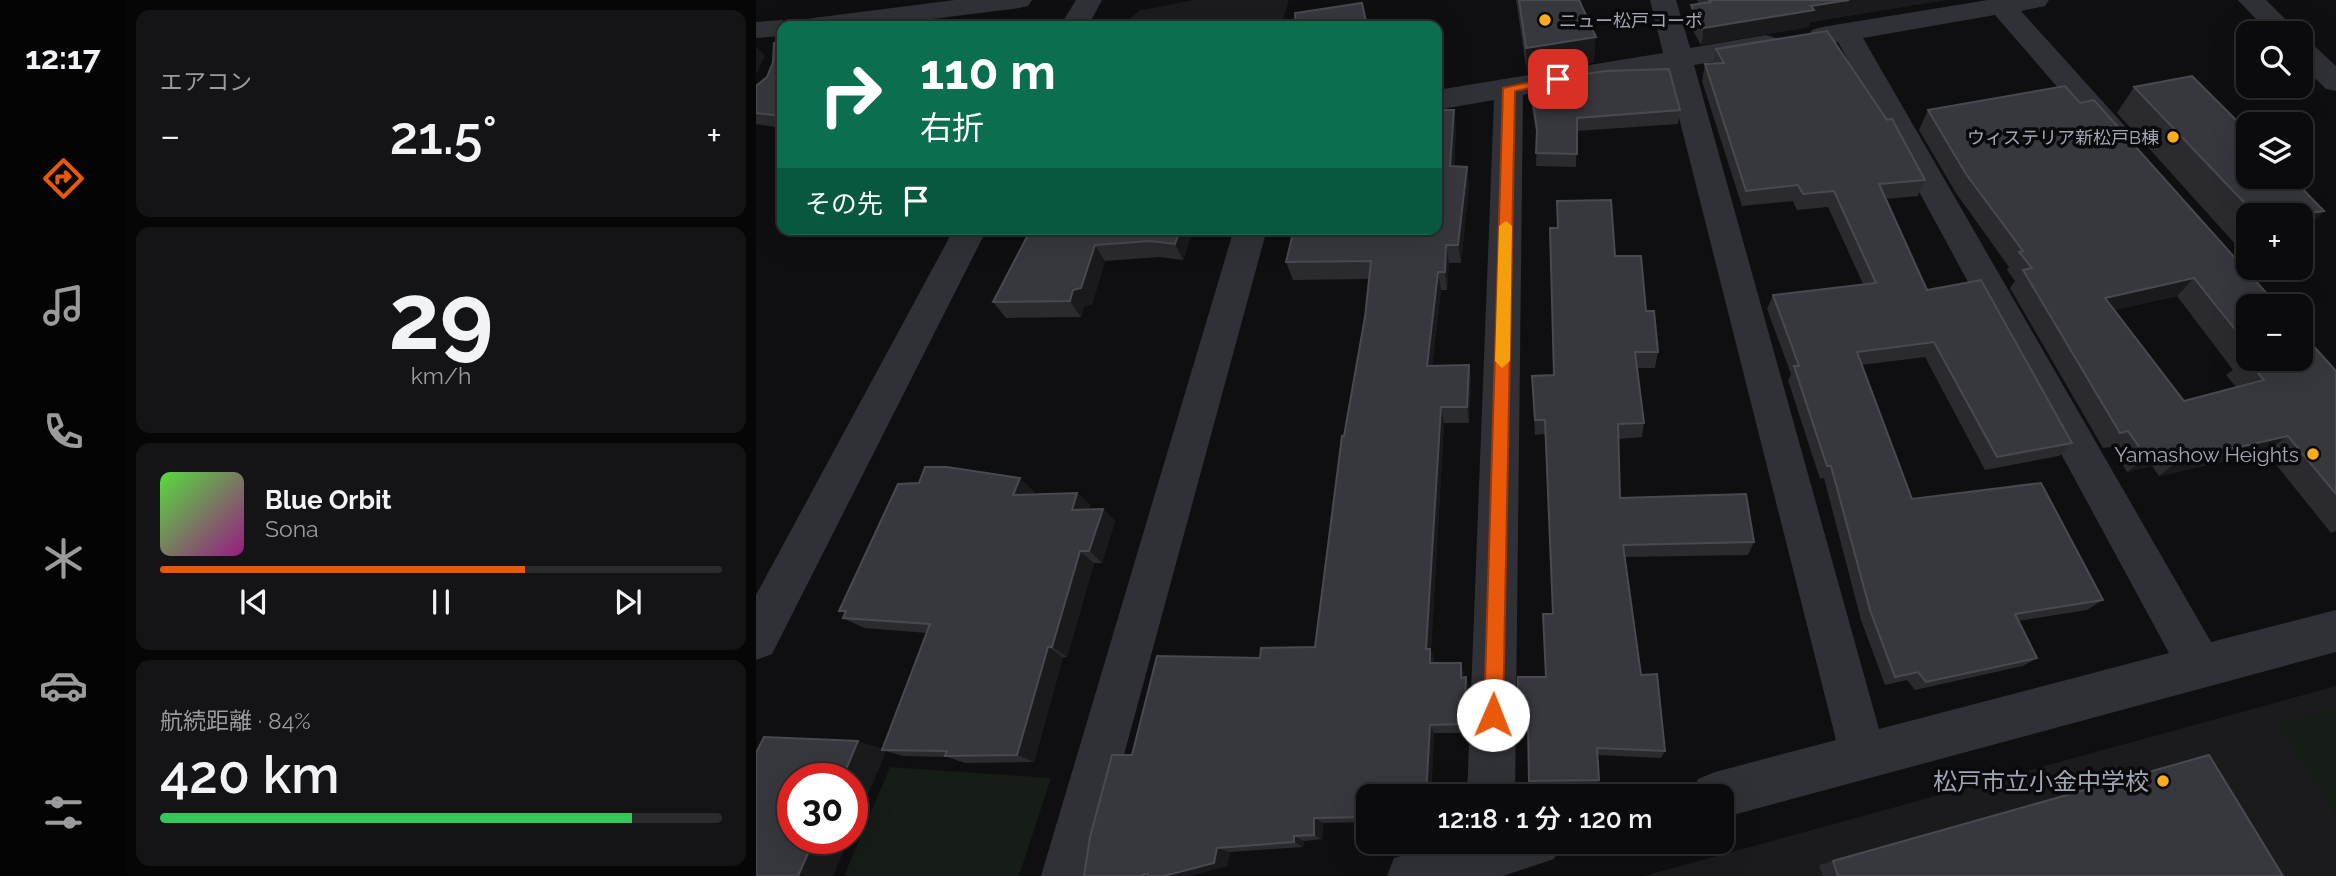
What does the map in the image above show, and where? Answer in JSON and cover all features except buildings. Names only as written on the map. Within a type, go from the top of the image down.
[{"type":"street","points":[[853,21],[1019,0]]},
{"type":"street","points":[[1077,21],[1089,0]]},
{"type":"street","points":[[1663,0],[1864,758]]},
{"type":"street","points":[[1442,99],[2036,0]]},
{"type":"street","points":[[2251,0],[2273,21]]},
{"type":"street","points":[[2002,6],[2139,161]]},
{"type":"street","points":[[756,30],[777,28]]},
{"type":"street","points":[[1846,32],[2200,666]]},
{"type":"street","points":[[2313,60],[2336,82]]},
{"type":"street","points":[[1491,784],[1509,88]]},
{"type":"street","points":[[756,639],[968,235]]},
{"type":"street","points":[[1066,876],[1249,235]]},
{"type":"street","points":[[1734,791],[2336,631]]},
{"type":"street","points":[[1412,876],[1472,854]]},
{"type":"shaded area","points":[[1194,0],[1289,0],[1283,21],[1128,21],[1141,10]]},
{"type":"shaded area","name":"松戸市立小金中学校","points":[[2336,686],[2336,876],[1644,876],[1724,854],[1734,854],[1734,851]]},
{"type":"shaded area","points":[[2336,707],[2336,816],[2276,724]]},
{"type":"shaded area","points":[[890,767],[1051,778],[1019,876],[844,876],[853,854],[868,854],[868,819]]},
{"type":"slow traffic","points":[[1502,361],[1506,226]]},
{"type":"place","name":"ニュー松戸コーポ","points":[[1545,20]]},
{"type":"place","name":"ウィステリア新松戸B棟","points":[[2173,137]]},
{"type":"place","name":"Yamashow Heights","points":[[2313,454]]},
{"type":"place","name":"松戸市立小金中学校","points":[[2163,781]]},
{"type":"route","points":[[1493,715],[1509,88],[1558,79]]}]
